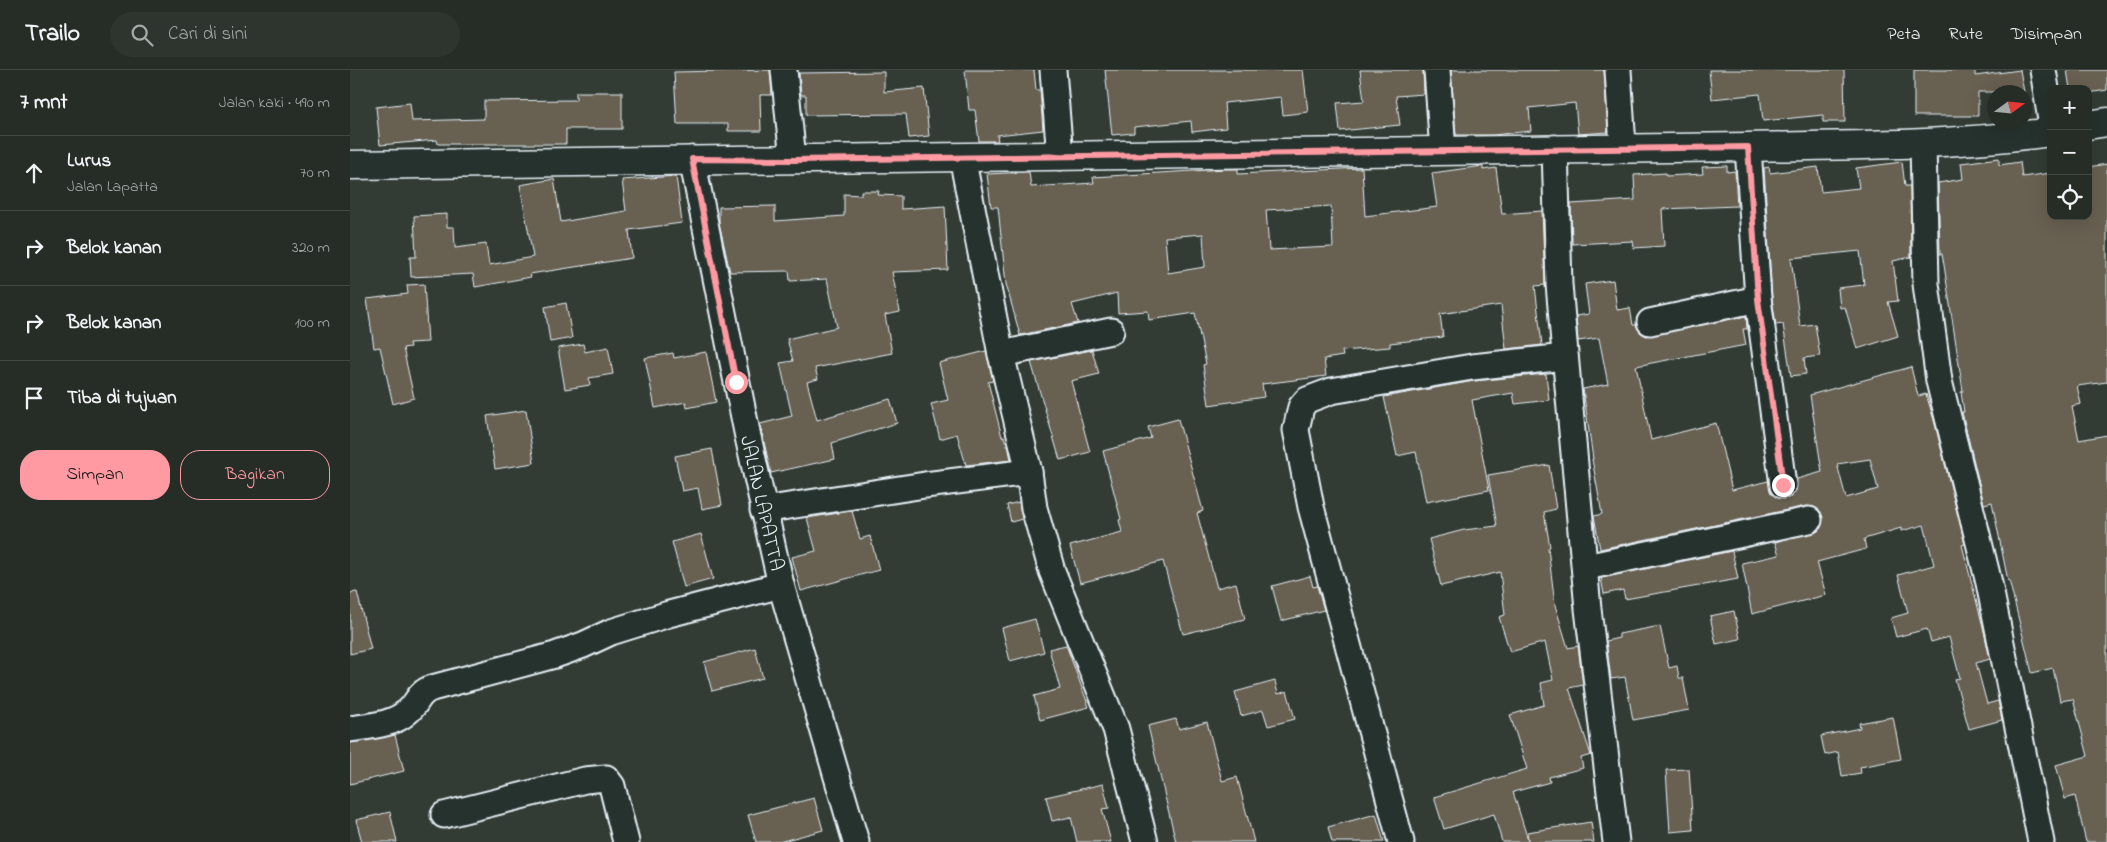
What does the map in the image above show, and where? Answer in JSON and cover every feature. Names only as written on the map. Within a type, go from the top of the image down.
[{"type":"main road","points":[[2092,124],[2107,122]]},
{"type":"main road","points":[[350,165],[692,159],[793,160],[1060,157],[1555,148],[1748,147],[1923,143],[2004,138],[2047,133]]},
{"type":"street","points":[[784,70],[793,160]]},
{"type":"street","points":[[1054,70],[1060,157]]},
{"type":"street","points":[[1437,70],[1443,151]]},
{"type":"street","points":[[1618,70],[1623,148]]},
{"type":"street","points":[[2043,70],[2047,95]]},
{"type":"street","points":[[1923,143],[1926,284],[1939,381],[1990,583],[2040,842]]},
{"type":"street","points":[[1748,147],[1758,299],[1783,485]]},
{"type":"street","points":[[1555,148],[1559,284],[1565,357],[1593,655],[1616,842]]},
{"type":"street","points":[[962,157],[1001,354],[1029,472],[1034,508],[1052,571],[1116,729],[1145,842]]},
{"type":"street","name":"JALAN LAPATTA","points":[[692,159],[763,510],[781,585],[856,842]]},
{"type":"street","points":[[1650,322],[1758,299]]},
{"type":"street","points":[[1001,354],[1111,331]]},
{"type":"street","points":[[1401,842],[1311,507],[1296,430],[1301,407],[1307,400],[1331,390],[1472,366],[1565,357]]},
{"type":"street","points":[[763,510],[916,486],[1029,472]]},
{"type":"street","points":[[1586,567],[1810,520]]},
{"type":"street","points":[[350,729],[391,722],[410,710],[421,692],[432,688],[555,655],[611,632],[669,614],[781,585]]},
{"type":"street","points":[[444,815],[585,780],[606,778],[612,786],[626,842]]},
{"type":"building","points":[[770,70],[772,95],[760,95],[761,131],[728,131],[728,124],[677,124],[674,72]]},
{"type":"building","points":[[965,70],[1034,70],[1036,90],[1040,90],[1043,130],[997,135],[998,141],[979,141],[975,110],[969,110]]},
{"type":"building","points":[[1105,70],[1303,70],[1308,112],[1283,115],[1281,97],[1224,103],[1226,128],[1192,132],[1191,121],[1134,127],[1134,133],[1112,135]]},
{"type":"building","points":[[1360,70],[1423,70],[1424,94],[1396,96],[1400,125],[1340,131],[1337,103],[1364,101]]},
{"type":"building","points":[[1451,70],[1604,70],[1608,132],[1578,134],[1575,103],[1529,108],[1531,131],[1493,135],[1456,135]]},
{"type":"building","points":[[1709,70],[1844,70],[1845,122],[1823,122],[1823,115],[1763,121],[1760,94],[1712,99]]},
{"type":"building","points":[[1914,70],[1975,70],[1975,76],[2020,70],[2023,85],[1987,85],[1987,92],[1978,92],[1978,116],[1914,116]]},
{"type":"building","points":[[2067,70],[2107,70],[2107,90],[2092,92],[2092,85],[2069,85]]},
{"type":"building","points":[[884,72],[884,92],[924,88],[929,136],[909,138],[906,114],[806,115],[806,95],[801,95],[799,73]]},
{"type":"building","points":[[576,92],[622,92],[622,129],[566,129],[566,144],[438,144],[437,140],[380,145],[376,107],[410,103],[412,121],[484,119],[484,101],[576,100]]},
{"type":"building","points":[[1999,158],[1999,165],[2020,162],[2022,177],[2047,174],[2047,220],[2092,220],[2092,166],[2107,164],[2107,382],[2077,386],[2081,404],[2072,406],[2079,440],[2107,435],[2107,842],[2086,842],[2075,796],[2065,799],[2056,765],[2088,756],[2073,699],[2060,701],[2053,668],[2032,673],[2008,581],[1992,502],[1984,504],[1962,412],[1964,412],[1961,392],[1963,391],[1944,265],[1942,254],[1940,254],[1938,183],[1963,179],[1961,163]]},
{"type":"building","points":[[1902,162],[1905,186],[1910,186],[1911,257],[1893,261],[1898,301],[1888,302],[1898,336],[1857,349],[1845,307],[1840,308],[1838,288],[1864,285],[1860,251],[1791,258],[1800,326],[1815,324],[1820,356],[1804,358],[1806,374],[1791,376],[1783,324],[1776,325],[1772,298],[1764,168],[1769,167],[1770,173],[1818,167],[1821,192],[1859,188],[1856,168]]},
{"type":"building","points":[[1483,166],[1483,170],[1496,168],[1502,214],[1542,211],[1545,285],[1535,286],[1542,345],[1506,349],[1501,305],[1440,314],[1443,337],[1390,343],[1390,347],[1342,351],[1343,356],[1324,359],[1326,376],[1262,384],[1264,397],[1209,405],[1203,365],[1206,364],[1195,313],[1149,320],[1148,311],[1118,313],[1117,293],[1072,304],[1078,323],[1020,335],[1006,284],[998,207],[991,207],[987,174],[1029,172],[1031,187],[1094,183],[1093,177],[1225,169],[1238,169],[1238,174],[1362,168],[1365,216],[1437,207],[1432,173]],"holes":[[[1331,206],[1333,247],[1269,250],[1266,210]],[[1203,234],[1205,267],[1168,273],[1165,237]]]},
{"type":"building","points":[[1727,166],[1727,172],[1735,171],[1737,206],[1662,209],[1664,246],[1634,248],[1633,241],[1572,244],[1571,204],[1635,200],[1634,175],[1666,173],[1666,176],[1703,174],[1702,167]]},
{"type":"building","points":[[676,176],[682,223],[629,230],[632,258],[530,274],[531,277],[475,287],[473,274],[411,277],[410,257],[416,257],[414,216],[447,214],[447,227],[454,227],[455,248],[486,244],[489,265],[533,257],[520,185],[554,179],[561,222],[626,211],[622,180]]},
{"type":"building","points":[[861,191],[879,191],[878,195],[901,196],[901,209],[945,206],[948,270],[892,272],[900,312],[885,315],[892,353],[815,368],[818,379],[807,382],[817,420],[890,399],[897,423],[832,443],[835,459],[771,473],[760,424],[792,416],[780,363],[793,361],[787,339],[837,327],[827,279],[790,281],[789,271],[730,272],[719,223],[719,207],[775,206],[775,221],[844,216],[844,194],[861,195]]},
{"type":"building","points":[[1613,280],[1617,310],[1630,308],[1633,325],[1636,325],[1640,332],[1646,336],[1746,316],[1747,329],[1743,329],[1746,345],[1636,366],[1651,440],[1716,423],[1732,490],[1768,481],[1771,493],[1777,498],[1791,497],[1796,490],[1797,479],[1822,472],[1810,395],[1911,367],[1918,396],[1926,394],[1934,420],[1965,544],[1962,545],[1990,659],[1976,663],[1987,704],[1998,701],[2002,720],[1969,729],[1955,679],[1960,678],[1949,637],[1931,642],[1927,629],[1896,637],[1891,618],[1908,613],[1898,575],[1934,565],[1924,525],[1901,531],[1901,528],[1864,539],[1866,549],[1817,562],[1826,595],[1752,614],[1742,563],[1779,555],[1775,542],[1818,531],[1822,525],[1823,518],[1820,511],[1814,507],[1806,506],[1600,549],[1594,516],[1602,514],[1592,459],[1583,389],[1608,384],[1599,338],[1578,341],[1576,316],[1589,314],[1585,284]],"holes":[[[1870,459],[1878,489],[1846,498],[1837,464]]]},
{"type":"building","points":[[424,284],[428,342],[409,343],[410,347],[403,348],[414,398],[393,404],[380,347],[374,348],[367,299],[408,294],[407,285]]},
{"type":"building","points":[[566,303],[572,338],[550,342],[545,307]]},
{"type":"building","points":[[583,344],[585,352],[608,347],[613,374],[589,378],[590,385],[565,389],[558,348]]},
{"type":"building","points":[[1092,350],[1099,374],[1071,381],[1090,452],[1060,460],[1031,362]]},
{"type":"building","points":[[986,351],[993,381],[988,382],[1002,437],[1004,436],[1006,445],[1008,445],[1011,460],[966,465],[957,434],[940,439],[931,404],[948,400],[939,363]]},
{"type":"building","points":[[706,352],[716,402],[687,408],[686,402],[655,408],[645,358],[673,353],[674,358]]},
{"type":"building","points":[[1546,374],[1549,400],[1515,404],[1513,393],[1472,400],[1489,490],[1426,502],[1416,452],[1397,456],[1384,397],[1474,381]]},
{"type":"building","points":[[526,410],[534,463],[495,469],[487,416]]},
{"type":"building","points":[[1178,419],[1203,511],[1197,513],[1217,588],[1236,583],[1245,619],[1183,634],[1163,561],[1080,583],[1070,546],[1122,532],[1119,520],[1121,519],[1103,451],[1151,438],[1148,427]]},
{"type":"building","points":[[712,449],[722,505],[702,509],[698,488],[682,491],[675,456]]},
{"type":"building","points":[[1549,465],[1556,509],[1544,512],[1550,547],[1548,548],[1555,605],[1568,648],[1578,646],[1583,685],[1569,688],[1591,755],[1581,758],[1583,768],[1549,777],[1550,782],[1513,792],[1528,840],[1527,832],[1591,822],[1594,842],[1502,842],[1494,814],[1444,829],[1434,797],[1527,769],[1510,715],[1544,705],[1541,683],[1553,680],[1545,642],[1510,652],[1499,617],[1505,615],[1500,572],[1441,586],[1429,539],[1464,530],[1497,526],[1488,475]]},
{"type":"building","points":[[1019,502],[1022,519],[1011,522],[1007,505]]},
{"type":"building","points":[[852,511],[860,539],[870,536],[879,570],[801,591],[792,557],[816,551],[807,518]]},
{"type":"building","points":[[701,534],[713,579],[684,587],[672,542]]},
{"type":"building","points":[[1732,551],[1738,579],[1625,599],[1623,590],[1604,594],[1601,578]]},
{"type":"building","points":[[1310,576],[1313,587],[1317,586],[1324,610],[1281,621],[1272,586]]},
{"type":"building","points":[[357,592],[371,649],[350,654],[350,593]]},
{"type":"building","points":[[1734,611],[1740,639],[1716,644],[1710,616]]},
{"type":"building","points":[[1035,619],[1044,652],[1010,661],[1002,628]]},
{"type":"building","points":[[1660,626],[1669,668],[1677,666],[1679,678],[1683,678],[1689,710],[1633,720],[1625,677],[1611,679],[1606,641],[1619,638],[1619,634]]},
{"type":"building","points":[[1066,645],[1089,707],[1040,720],[1034,696],[1060,689],[1049,649]]},
{"type":"building","points":[[755,648],[763,678],[712,691],[704,662]]},
{"type":"building","points":[[1275,681],[1278,694],[1287,691],[1295,719],[1268,726],[1263,710],[1241,716],[1235,692]]},
{"type":"building","points":[[1893,717],[1901,759],[1860,767],[1861,773],[1842,776],[1838,752],[1825,755],[1821,736],[1860,728],[1859,723]]},
{"type":"building","points":[[1176,719],[1179,729],[1207,722],[1222,781],[1237,777],[1254,842],[1176,842],[1148,726]]},
{"type":"building","points":[[395,735],[404,771],[350,784],[350,743]]},
{"type":"building","points":[[1689,769],[1693,830],[1670,832],[1666,770]]},
{"type":"building","points":[[1103,784],[1109,808],[1102,809],[1111,842],[1077,842],[1071,817],[1052,821],[1046,797]]},
{"type":"building","points":[[814,798],[823,830],[779,842],[756,842],[748,815]]},
{"type":"building","points":[[390,812],[397,842],[362,842],[356,820]]},
{"type":"building","points":[[1376,814],[1384,842],[1332,842],[1328,827]]},
{"type":"route","points":[[736,382],[702,200],[692,159],[793,160],[1060,157],[1748,147],[1758,299],[1783,485]]}]
